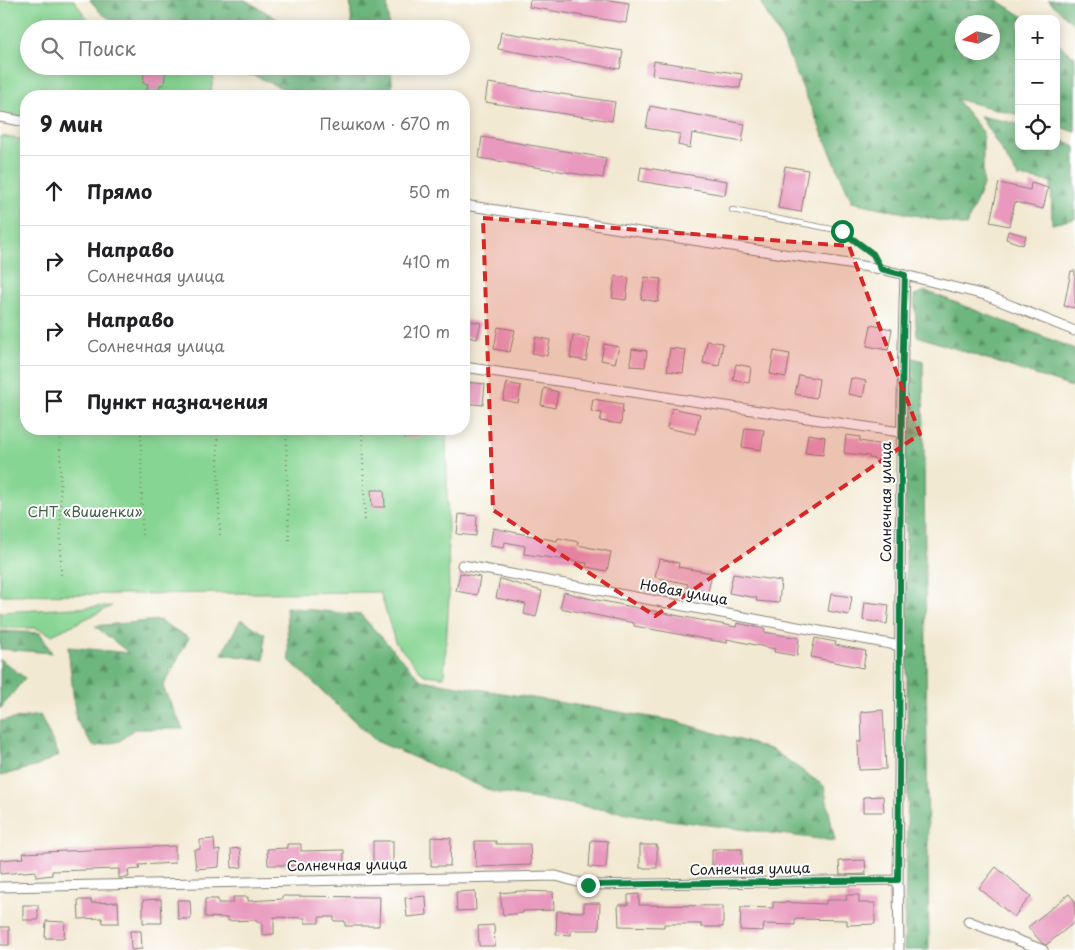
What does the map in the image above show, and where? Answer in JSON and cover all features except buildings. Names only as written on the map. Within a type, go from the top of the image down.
[{"type":"street","points":[[0,117],[20,121]]},
{"type":"street","points":[[470,206],[881,269],[985,295],[1075,331]]},
{"type":"street","name":"Солнечная улица","points":[[0,887],[556,876],[588,885],[898,880],[901,646],[900,432],[905,275]]},
{"type":"street","points":[[470,368],[900,432]]},
{"type":"street","name":"Новая улица","points":[[462,566],[901,646]]},
{"type":"street","points":[[898,880],[899,950]]},
{"type":"street","points":[[968,921],[1043,950]]},
{"type":"lane","points":[[732,210],[842,231],[873,254],[881,269]]},
{"type":"path","points":[[60,435],[61,579]]},
{"type":"path","points":[[141,435],[142,536]]},
{"type":"path","points":[[217,435],[220,536]]},
{"type":"path","points":[[286,435],[289,544]]},
{"type":"path","points":[[362,435],[365,523]]},
{"type":"highlighted area","points":[[483,218],[849,246],[920,434],[655,616],[493,510]]},
{"type":"green space","points":[[0,0],[74,0],[88,20],[20,20],[20,75],[214,75],[211,90],[20,90],[20,116],[0,112]]},
{"type":"green space","points":[[90,0],[245,0],[279,20],[112,20],[101,13]]},
{"type":"green space","points":[[350,0],[387,0],[388,20],[351,20]]},
{"type":"green space","points":[[759,0],[997,0],[1021,15],[1015,15],[1015,114],[956,99],[983,132],[983,185],[966,226],[852,202],[782,40]]},
{"type":"green space","points":[[1048,0],[1075,0],[1075,25]]},
{"type":"green space","points":[[1060,45],[1075,57],[1075,132],[1060,127]]},
{"type":"green space","points":[[250,75],[392,75],[393,90],[286,90]]},
{"type":"green space","points":[[980,116],[1015,123],[1015,150],[1060,150],[1060,138],[1075,147],[1075,219],[1052,224],[1051,182],[1018,177]]},
{"type":"green space","name":"СНТ «Вишенки»","points":[[0,136],[20,139],[20,435],[446,435],[449,599],[444,677],[424,675],[395,642],[380,592],[0,595]]},
{"type":"green space","points":[[926,291],[1075,349],[1075,388],[917,336],[914,295]]},
{"type":"green space","points":[[904,355],[923,361],[929,950],[904,950],[908,787]]},
{"type":"green space","points":[[112,606],[52,635],[36,628],[0,628],[0,612]]},
{"type":"green space","points":[[286,607],[361,615],[421,680],[675,721],[773,750],[824,786],[835,841],[669,820],[494,792],[376,741],[289,660]]},
{"type":"green space","points":[[241,619],[265,634],[264,660],[222,654]]},
{"type":"green space","points":[[159,620],[189,638],[163,687],[183,729],[134,729],[120,741],[94,747],[76,720],[68,647],[129,653],[95,626]]},
{"type":"green space","points":[[0,631],[40,633],[52,653],[0,649]]},
{"type":"green space","points":[[0,659],[25,678],[0,709]]},
{"type":"green space","points":[[40,715],[59,755],[38,766],[0,776],[0,721]]},
{"type":"route","points":[[588,885],[898,880],[901,646],[900,432],[905,275],[881,269],[873,254],[842,231]]}]
